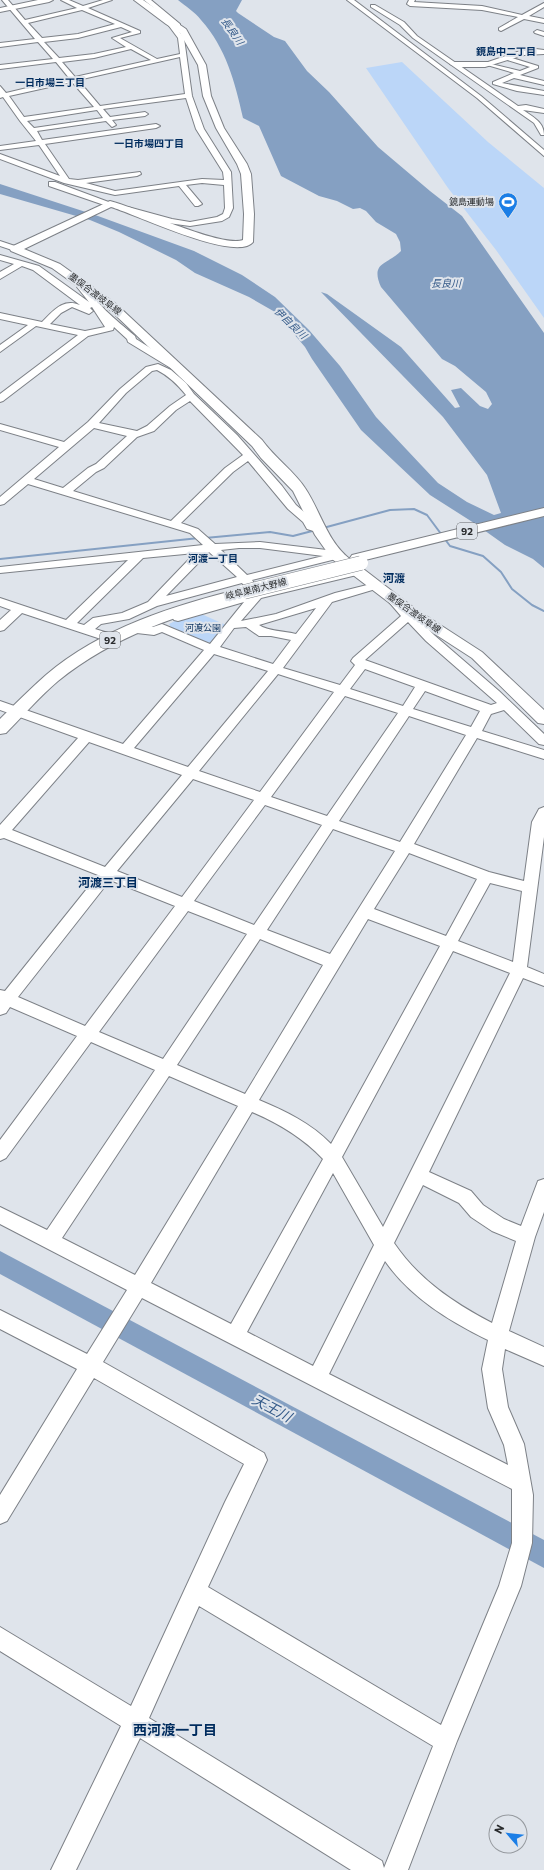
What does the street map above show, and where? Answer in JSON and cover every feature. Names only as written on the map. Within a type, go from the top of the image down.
[{"type":"main road","points":[[0,10],[49,0]]},
{"type":"main road","points":[[18,248],[110,204],[128,209],[160,223],[226,244],[239,245],[248,242],[249,214],[246,174],[242,164],[220,128],[207,96],[202,65],[183,31],[138,0]]},
{"type":"main road","points":[[454,64],[489,64],[530,50],[544,52]]},
{"type":"main road","name":"墨俣合渡岐阜線","points":[[18,248],[56,266],[122,314],[257,443],[266,455],[298,488],[320,530],[336,555],[358,564],[375,586],[409,611],[477,655],[544,719]]},
{"type":"main road","name":"岐阜巣南大野線","points":[[0,729],[6,709],[44,674],[73,654],[104,636],[163,609],[247,588],[358,564],[392,552],[544,512]]},
{"type":"main road","name":"岐阜巣南大野線","points":[[392,552],[544,519]]},
{"type":"main road","name":"岐阜巣南大野線","points":[[6,709],[116,637],[132,629],[155,627],[198,604],[247,588]]},
{"type":"street","points":[[5,0],[118,132]]},
{"type":"street","points":[[64,0],[138,32],[115,37],[157,61]]},
{"type":"street","points":[[23,22],[83,8],[109,0]]},
{"type":"street","points":[[147,0],[177,23],[183,31],[181,31],[184,39],[180,42]]},
{"type":"street","points":[[350,0],[479,97],[544,154]]},
{"type":"street","points":[[482,8],[483,0]]},
{"type":"street","points":[[367,1],[389,17],[399,22],[415,37],[515,109],[536,122],[544,133]]},
{"type":"street","points":[[409,10],[413,2],[482,8],[544,22]]},
{"type":"street","points":[[502,29],[543,6]]},
{"type":"street","points":[[399,22],[404,16]]},
{"type":"street","points":[[128,209],[183,223],[210,222],[226,215],[229,208],[227,172],[200,129],[189,96],[180,42],[181,38],[168,22]]},
{"type":"street","points":[[0,45],[78,36],[120,25]]},
{"type":"street","points":[[388,29],[396,31],[444,57]]},
{"type":"street","points":[[536,32],[544,34]]},
{"type":"street","points":[[0,67],[94,56],[132,47]]},
{"type":"street","points":[[3,96],[182,55]]},
{"type":"street","points":[[506,58],[536,67],[495,83],[508,87],[544,93]]},
{"type":"street","points":[[489,64],[543,82]]},
{"type":"street","points":[[490,91],[508,87]]},
{"type":"street","points":[[0,88],[3,96],[32,130],[67,181],[76,182],[115,193],[202,181],[228,183]]},
{"type":"street","points":[[536,92],[526,100],[538,103]]},
{"type":"street","points":[[22,120],[31,117],[189,96]]},
{"type":"street","points":[[515,109],[526,107],[544,110]]},
{"type":"street","points":[[32,130],[145,114]]},
{"type":"street","points":[[0,148],[156,126]]},
{"type":"street","points":[[0,156],[67,181],[110,204]]},
{"type":"street","points":[[0,165],[110,204]]},
{"type":"street","points":[[76,182],[137,174]]},
{"type":"street","points":[[181,184],[198,204]]},
{"type":"street","points":[[0,243],[18,248]]},
{"type":"street","points":[[0,257],[36,268],[120,327],[158,367],[168,372],[183,385],[191,396],[233,437],[248,456],[278,488],[292,507],[307,520],[311,527],[320,530]]},
{"type":"street","points":[[0,276],[22,264]]},
{"type":"street","points":[[80,282],[81,287],[110,328],[183,371]]},
{"type":"street","points":[[0,349],[71,304],[101,314]]},
{"type":"street","points":[[0,316],[85,334]]},
{"type":"street","points":[[0,399],[85,334],[110,328]]},
{"type":"street","points":[[0,502],[92,424],[123,392],[150,369],[158,367]]},
{"type":"street","points":[[66,491],[92,470],[100,466],[134,435],[145,432],[172,408],[191,396]]},
{"type":"street","points":[[92,424],[134,435]]},
{"type":"street","points":[[0,427],[66,446]]},
{"type":"street","points":[[174,524],[229,470],[248,456]]},
{"type":"street","points":[[27,480],[194,531],[247,588]]},
{"type":"street","points":[[0,570],[139,556],[208,546],[260,545],[336,555]]},
{"type":"street","points":[[153,604],[208,546]]},
{"type":"street","points":[[87,629],[97,621],[125,616],[153,604],[195,591],[247,588],[336,555]]},
{"type":"street","points":[[69,624],[139,556]]},
{"type":"street","points":[[231,625],[249,624],[270,619],[336,596],[352,594],[375,586]]},
{"type":"street","points":[[126,749],[231,625],[247,588]]},
{"type":"street","points":[[387,594],[430,638],[489,689],[544,741]]},
{"type":"street","points":[[328,600],[276,669],[2,1002],[88,1033],[279,1116],[306,1133],[333,1158],[354,1191],[383,1245],[404,1271],[428,1293],[458,1314],[544,1358]]},
{"type":"street","points":[[0,602],[87,629],[104,636]]},
{"type":"street","points":[[0,627],[20,608]]},
{"type":"street","points":[[408,616],[358,661],[362,664],[491,710],[505,705]]},
{"type":"street","points":[[249,624],[263,633],[271,632],[298,638]]},
{"type":"street","points":[[155,627],[212,649],[544,755]]},
{"type":"street","points":[[0,1153],[362,664]]},
{"type":"street","points":[[50,1240],[423,685]]},
{"type":"street","points":[[6,709],[126,749],[486,877],[531,888]]},
{"type":"street","points":[[0,1514],[136,1292],[333,962],[366,912],[488,709]]},
{"type":"street","points":[[87,736],[1,833],[108,873],[333,962]]},
{"type":"street","points":[[317,1377],[419,1175],[519,971],[542,819]]},
{"type":"street","points":[[236,1336],[448,944],[486,877]]},
{"type":"street","points":[[366,912],[544,980]]},
{"type":"street","points":[[419,1175],[465,1197],[477,1211],[498,1225],[526,1237]]},
{"type":"street","points":[[396,1870],[446,1741],[510,1586],[522,1543],[522,1489],[514,1444],[498,1408],[492,1369],[498,1335],[526,1237],[544,1187]]},
{"type":"street","points":[[0,1215],[50,1240],[136,1292],[236,1336],[317,1377],[522,1489]]},
{"type":"street","points":[[0,1319],[95,1358],[257,1460],[232,1509],[136,1722],[63,1870]]},
{"type":"street","points":[[195,1591],[446,1741]]},
{"type":"street","points":[[0,1638],[373,1870]]},
{"type":"green space","name":"鏡島運動場","points":[[402,62],[488,142],[544,188],[544,318],[496,250],[448,188],[366,68]]},
{"type":"green space","name":"河渡公園","points":[[199,613],[226,625],[211,642],[206,643],[172,629],[169,624],[175,621]]},
{"type":"water","name":"長良川","points":[[178,0],[242,0],[236,11],[238,13],[274,37],[285,41],[307,71],[329,92],[378,147],[462,216],[544,333],[544,568],[533,559],[505,545],[430,495],[361,430],[305,347],[275,312],[249,297],[195,273],[176,260],[119,232],[90,220],[0,194],[0,184],[98,216],[194,251],[242,275],[275,297],[309,330],[340,366],[376,417],[438,483],[467,502],[494,515],[501,513],[487,475],[443,417],[321,292],[327,294],[401,347],[455,408],[460,407],[451,390],[461,388],[480,406],[488,409],[492,404],[486,392],[455,366],[442,359],[381,287],[378,279],[379,268],[401,251],[400,242],[396,234],[376,222],[366,211],[360,208],[353,209],[337,201],[319,196],[281,176],[259,126],[243,118],[233,79],[217,42],[199,17]]},
{"type":"waterway","points":[[323,528],[390,510],[414,509],[427,515],[450,546],[483,556],[501,572],[512,589],[532,605],[544,611]]},
{"type":"waterway","points":[[205,538],[270,532],[293,536],[316,530]]},
{"type":"waterway","points":[[0,559],[199,538]]},
{"type":"waterway","name":"天王川","points":[[0,1262],[544,1555]]},
{"type":"place","name":"鏡島運動場","points":[[508,219]]},
{"type":"district","name":"鏡島中二丁目","points":[[506,51]]},
{"type":"district","name":"一日市場三丁目","points":[[50,82]]},
{"type":"district","name":"一日市場四丁目","points":[[149,143]]},
{"type":"district","name":"河渡一丁目","points":[[213,558]]},
{"type":"district","name":"河渡","points":[[394,578]]},
{"type":"district","name":"河渡三丁目","points":[[108,883]]},
{"type":"district","name":"西河渡一丁目","points":[[175,1730]]},
{"type":"water label","name":"伊自良川","points":[[291,323]]}]
